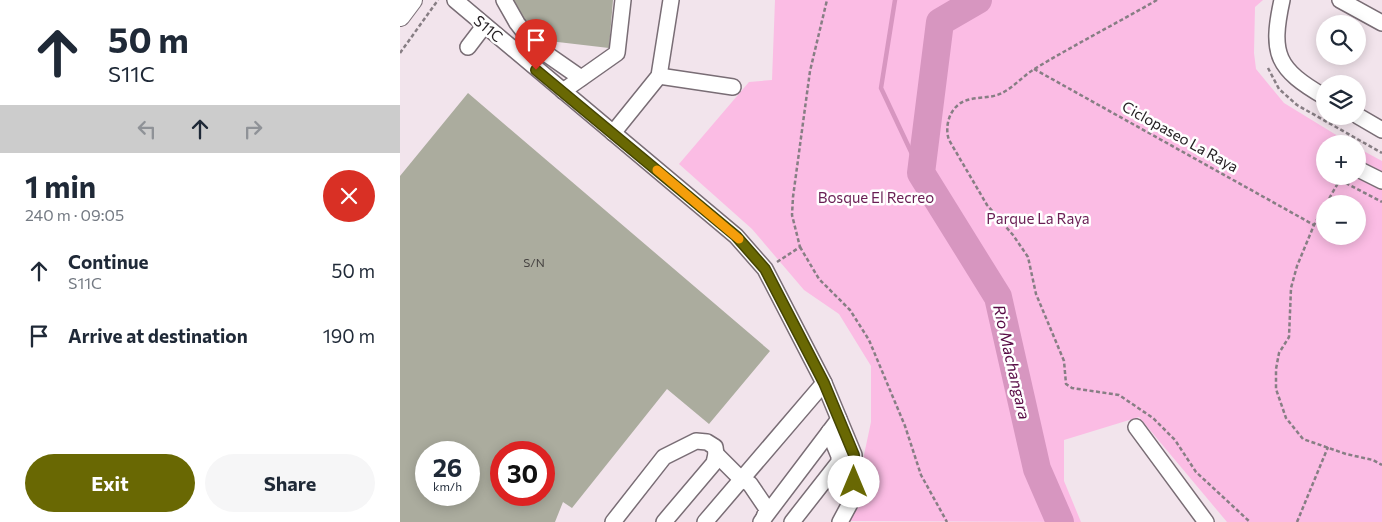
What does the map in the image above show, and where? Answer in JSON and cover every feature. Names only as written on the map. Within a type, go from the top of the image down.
[{"type":"main road","points":[[400,16],[412,0]]},
{"type":"street","name":"S11C","points":[[455,0],[736,236],[765,269],[824,383],[854,455],[854,496],[840,522]]},
{"type":"street","points":[[504,0],[517,22],[535,46],[581,78]]},
{"type":"street","points":[[562,91],[617,53],[623,0]]},
{"type":"street","points":[[613,133],[659,76],[671,0]]},
{"type":"street","points":[[1282,0],[1277,27],[1282,62],[1295,78],[1316,91]]},
{"type":"street","points":[[1340,0],[1382,22]]},
{"type":"street","points":[[468,47],[484,26]]},
{"type":"street","points":[[659,76],[733,87]]},
{"type":"street","points":[[1366,119],[1380,123]]},
{"type":"street","points":[[1366,173],[1382,181]]},
{"type":"street","points":[[704,522],[824,383]]},
{"type":"street","points":[[762,522],[839,419]]},
{"type":"street","points":[[1136,427],[1206,522]]},
{"type":"street","points":[[792,522],[839,462],[839,456],[830,432]]},
{"type":"street","points":[[613,522],[664,457],[696,442],[706,442],[715,447],[714,464],[664,522]]},
{"type":"street","points":[[716,454],[741,479],[756,490],[767,509],[762,522]]},
{"type":"path","points":[[400,53],[438,0]]},
{"type":"path","points":[[827,0],[810,71],[792,215],[800,247],[819,278],[850,310],[869,340],[905,426],[921,475],[947,522]]},
{"type":"path","points":[[1157,0],[1034,69],[1004,93],[992,98],[966,101],[958,105],[951,115],[946,131],[949,140],[987,205],[1028,257],[1036,294],[1064,361],[1066,384],[1072,388],[1119,395],[1153,418],[1175,440],[1196,472],[1250,522]]},
{"type":"path","name":"Ciclopaseo La Raya","points":[[1034,69],[1314,225]]},
{"type":"path","points":[[1350,185],[1382,202]]},
{"type":"path","points":[[1316,222],[1297,266],[1291,288],[1289,336],[1279,353],[1276,369],[1276,389],[1286,418],[1292,428],[1303,439],[1346,454],[1374,460],[1382,465]]},
{"type":"path","points":[[765,269],[800,247]]},
{"type":"path","points":[[1297,522],[1328,447]]},
{"type":"green space","name":"Parque La Raya","points":[[775,0],[1263,0],[1255,7],[1254,53],[1256,69],[1284,103],[1316,123],[1316,125],[1320,125],[1336,135],[1316,135],[1316,185],[1366,185],[1366,152],[1382,161],[1382,522],[1227,522],[1139,417],[1064,440],[1064,481],[1081,522],[850,521],[871,422],[871,366],[839,314],[804,290],[752,229],[679,164],[749,82],[772,80]]},
{"type":"building","points":[[511,0],[613,0],[609,48],[532,39],[530,24],[523,22]]},
{"type":"building","points":[[468,93],[770,351],[709,424],[667,389],[572,508],[563,502],[555,522],[400,522],[400,176]]},
{"type":"waterway","points":[[895,0],[881,88],[921,173]]},
{"type":"waterway","name":"Rio Machangara","points":[[978,0],[940,22],[921,173],[998,297],[1037,469],[1060,522]]},
{"type":"slow traffic","points":[[657,170],[739,239]]},
{"type":"route","points":[[536,70],[736,236],[765,269],[824,383],[854,455],[854,482]]},
{"type":"park label","name":"Bosque El Recreo","points":[[876,198]]}]
